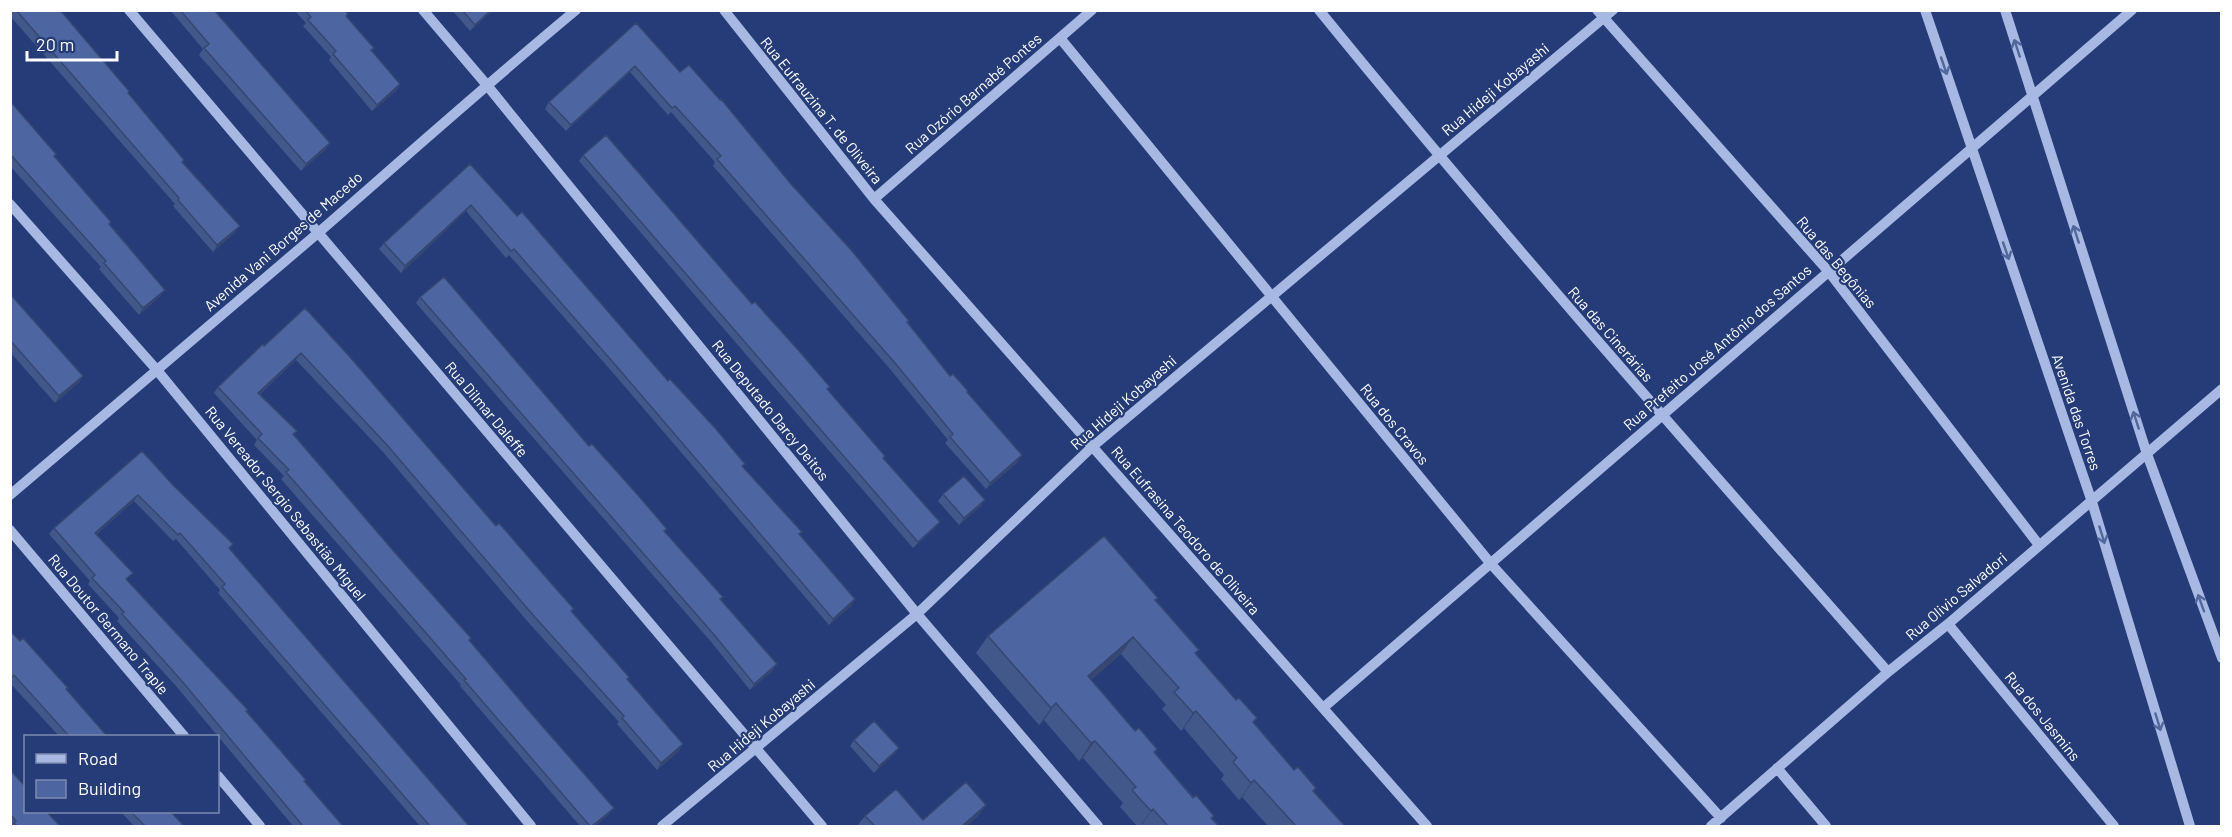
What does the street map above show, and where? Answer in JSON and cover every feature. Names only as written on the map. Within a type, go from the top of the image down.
[{"type":"street","name":"Rua Dilmar Daleffe","points":[[129,10],[822,826]]},
{"type":"street","name":"Rua Deputado Darcy Deitos","points":[[423,10],[486,84],[917,614],[1098,826]]},
{"type":"street","name":"Avenida Vani Borges de Macedo","points":[[10,495],[317,233],[486,84],[576,10]]},
{"type":"street","name":"Rua Eufrauzina T. de Oliveira","points":[[723,10],[874,199]]},
{"type":"street","name":"Rua Ozório Barnabé Pontes","points":[[874,199],[1092,10]]},
{"type":"street","name":"Rua das Cinerárias","points":[[1318,10],[1438,156],[1661,415],[1888,672]]},
{"type":"street","name":"Rua Hideji Kobayashi","points":[[662,826],[917,614],[1092,447],[1438,156],[1600,14],[1613,10]]},
{"type":"street","name":"Avenida das Torres","points":[[1925,10],[2092,502],[2190,826]]},
{"type":"street","points":[[2005,10],[2146,453],[2222,658]]},
{"type":"street","name":"Rua Prefeito José Antônio dos Santos","points":[[1323,708],[2132,10]]},
{"type":"street","name":"Rua das Begônias","points":[[1600,14],[1829,272],[2040,545]]},
{"type":"street","name":"Rua dos Cravos","points":[[1060,38],[1491,564],[1721,818]]},
{"type":"street","name":"Rua Eufrasina Teodoro de Oliveira","points":[[874,199],[1427,826]]},
{"type":"street","name":"Rua Vereador Sergio Sebastião Miguel","points":[[10,204],[156,369],[531,826]]},
{"type":"street","name":"Rua Olivio Salvadori","points":[[1712,826],[1888,672],[2092,502],[2222,389]]},
{"type":"street","name":"Rua Doutor Germano Traple","points":[[10,530],[183,735]]},
{"type":"street","name":"Rua dos Jasmins","points":[[1948,624],[2114,826]]},
{"type":"street","points":[[1777,768],[1826,826]]},
{"type":"street","points":[[219,777],[260,826]]},
{"type":"building","points":[[16,10],[60,10],[129,91],[128,93],[184,160],[182,162],[240,226],[217,245]]},
{"type":"building","points":[[180,10],[214,10],[330,143],[306,164],[204,48],[209,44]]},
{"type":"building","points":[[305,10],[345,10],[348,14],[346,16],[374,48],[371,50],[400,84],[377,105],[333,54],[336,51],[308,20],[311,17]]},
{"type":"building","points":[[462,10],[491,10],[475,25]]},
{"type":"building","points":[[636,23],[680,72],[689,65],[721,99],[791,184],[852,251],[950,376],[953,374],[1022,455],[990,483],[950,437],[953,434],[895,363],[717,159],[721,156],[675,106],[672,108],[635,66],[571,125],[549,102]]},
{"type":"building","points":[[10,101],[56,154],[54,156],[165,290],[143,308],[104,263],[106,261],[10,154]]},
{"type":"building","points":[[606,135],[752,304],[755,302],[800,352],[830,387],[827,389],[885,456],[883,458],[940,522],[918,542],[583,155]]},
{"type":"building","points":[[470,164],[517,216],[522,212],[668,381],[670,379],[716,429],[745,464],[742,466],[802,532],[799,534],[855,599],[833,619],[514,249],[511,251],[471,205],[405,266],[384,243]]},
{"type":"building","points":[[444,277],[589,446],[592,444],[637,494],[667,529],[664,531],[723,597],[720,599],[777,664],[754,684],[716,637],[420,297]]},
{"type":"building","points":[[10,294],[83,376],[59,396],[10,340]]},
{"type":"building","points":[[305,308],[496,526],[499,523],[574,609],[571,611],[629,677],[627,679],[683,744],[661,763],[622,718],[624,716],[533,615],[387,445],[301,353],[258,393],[297,431],[293,434],[471,638],[469,640],[614,808],[592,826],[286,472],[289,470],[258,438],[262,434],[218,387]]},
{"type":"building","points":[[142,451],[233,544],[229,548],[469,826],[430,826],[222,587],[225,584],[180,533],[178,535],[138,495],[95,533],[133,573],[126,579],[248,710],[246,711],[343,826],[303,826],[181,680],[122,614],[124,612],[92,578],[95,575],[54,528]]},
{"type":"building","points":[[964,476],[985,500],[964,518],[943,494]]},
{"type":"building","points":[[1104,536],[1199,650],[1195,653],[1236,700],[1239,698],[1257,718],[1253,722],[1294,770],[1298,767],[1316,788],[1313,791],[1345,826],[1296,826],[1254,780],[1251,783],[1233,762],[1237,758],[1196,711],[1193,713],[1174,692],[1179,688],[1133,637],[1088,676],[1135,731],[1139,728],[1157,749],[1154,752],[1193,798],[1196,795],[1214,816],[1211,818],[1219,826],[1168,826],[1132,790],[1136,787],[1095,741],[1091,743],[1056,703],[1051,708],[988,636]]},
{"type":"building","points":[[10,631],[20,641],[23,638],[106,735],[68,735],[14,675],[10,676]]},
{"type":"building","points":[[874,721],[899,748],[879,766],[854,740]]},
{"type":"building","points":[[10,770],[24,785],[24,813],[48,813],[60,826],[17,826],[10,814]]},
{"type":"building","points":[[966,782],[986,805],[962,826],[875,826],[865,816],[896,789],[923,820]]},
{"type":"building","points":[[132,813],[172,813],[184,826],[145,826]]}]
